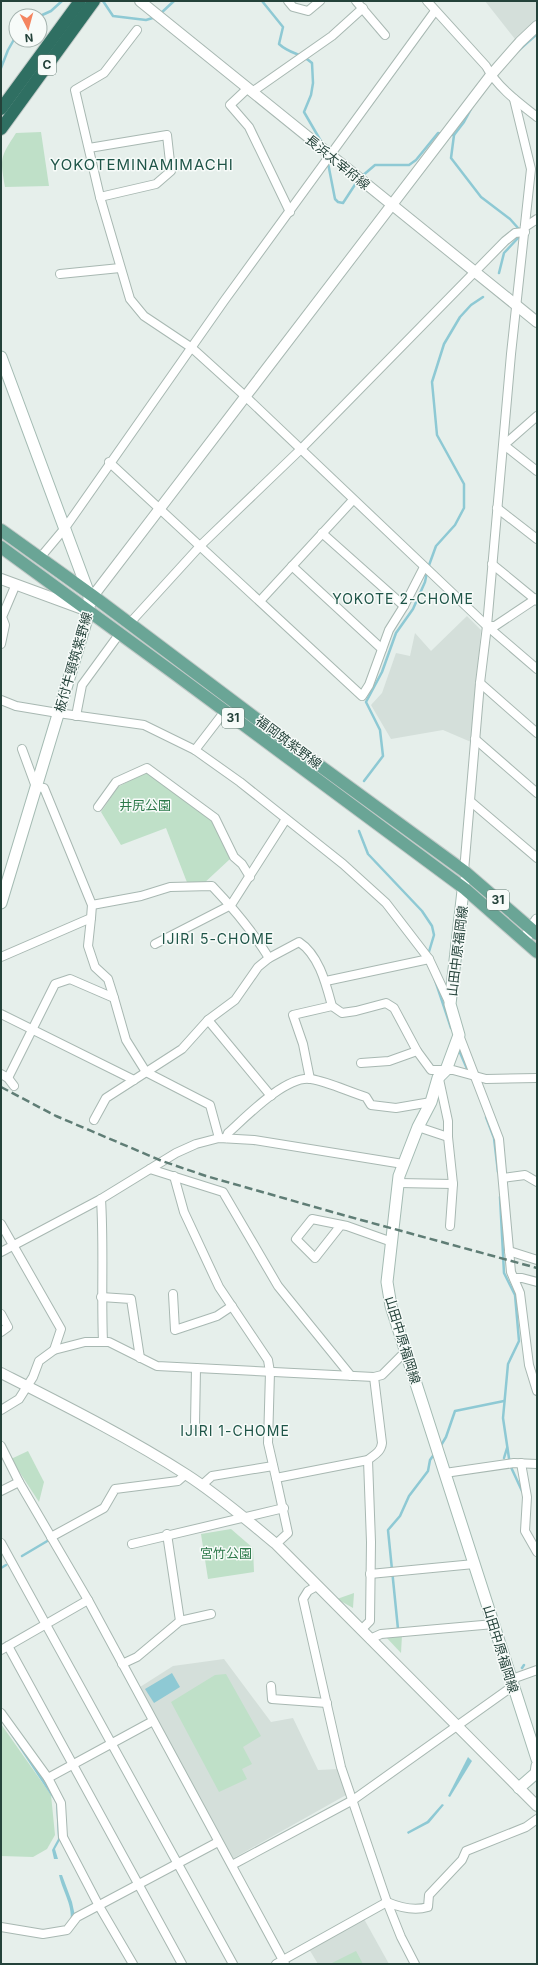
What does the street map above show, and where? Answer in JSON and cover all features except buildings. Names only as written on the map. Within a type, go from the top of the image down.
[{"type":"highway","name":"C","points":[[1,109],[80,1]]},
{"type":"highway","name":"C","points":[[1,129],[94,1]]},
{"type":"main road","name":"板付牛頸筑紫野線","points":[[1,358],[91,595],[89,612],[1,903]]},
{"type":"main road","name":"福岡筑紫野線","points":[[1,530],[464,871],[535,928]]},
{"type":"main road","name":"福岡筑紫野線","points":[[1,547],[464,889],[537,952]]},
{"type":"main road","name":"山田中原福岡線","points":[[464,871],[464,889],[450,1004],[457,1040],[446,1073],[418,1127],[403,1164],[398,1183],[387,1282],[391,1306],[537,1759]]},
{"type":"main road","points":[[524,940],[535,928]]},
{"type":"main road","points":[[519,1788],[536,1773],[537,1766]]},
{"type":"street","name":"長浜太宰府線","points":[[140,1],[537,322]]},
{"type":"street","points":[[288,1],[293,7],[308,11],[320,1]]},
{"type":"street","points":[[356,1],[385,35]]},
{"type":"street","points":[[427,1],[486,66],[493,77],[514,99],[537,117]]},
{"type":"street","points":[[290,212],[249,127],[230,105],[332,36],[363,8]]},
{"type":"street","points":[[40,558],[65,528],[224,301],[435,11]]},
{"type":"street","points":[[91,595],[160,508],[392,204],[520,42],[537,26]]},
{"type":"street","points":[[137,30],[104,73],[75,90],[100,197],[130,299],[144,316],[192,348],[245,396],[427,570],[487,626],[537,669]]},
{"type":"street","points":[[464,871],[480,683],[487,626],[504,445],[522,231],[531,169],[514,99]]},
{"type":"street","points":[[89,148],[167,135],[171,171],[156,184],[100,197]]},
{"type":"street","points":[[129,624],[201,545],[301,449],[505,241],[522,231],[537,219]]},
{"type":"street","points":[[60,274],[120,268]]},
{"type":"street","points":[[504,445],[537,416]]},
{"type":"street","points":[[504,445],[537,471]]},
{"type":"street","points":[[110,462],[362,696],[369,685],[389,630],[427,570]]},
{"type":"street","points":[[260,601],[353,500]]},
{"type":"street","points":[[497,508],[537,539]]},
{"type":"street","points":[[322,533],[404,606]]},
{"type":"street","points":[[487,626],[495,626],[536,600],[492,564]]},
{"type":"street","points":[[292,566],[382,649]]},
{"type":"street","points":[[1,579],[89,612]]},
{"type":"street","points":[[1,644],[5,624],[2,617],[16,584]]},
{"type":"street","points":[[76,716],[82,685],[120,634]]},
{"type":"street","points":[[480,683],[537,733]]},
{"type":"street","points":[[1,700],[16,706],[144,725],[195,750],[240,782],[343,864],[386,903],[430,961],[450,1004]]},
{"type":"street","points":[[195,750],[225,711]]},
{"type":"street","points":[[475,739],[537,793]]},
{"type":"street","points":[[22,749],[36,786],[44,788],[92,905],[88,946],[95,967],[108,979],[126,1040],[146,1072],[210,1105],[223,1138]]},
{"type":"street","points":[[98,807],[116,782],[147,768],[215,818],[234,857],[242,864],[250,877]]},
{"type":"street","points":[[470,801],[537,858]]},
{"type":"street","points":[[155,944],[231,906],[286,819]]},
{"type":"street","points":[[92,905],[129,898],[170,887],[212,886],[253,932],[268,958]]},
{"type":"street","points":[[1,957],[91,918]]},
{"type":"street","points":[[94,1120],[106,1098],[182,1049],[208,1020],[235,1000],[258,967],[268,958],[299,942],[308,948],[326,981],[332,1006]]},
{"type":"street","points":[[326,981],[430,961]]},
{"type":"street","points":[[14,1086],[4,1076],[32,1028],[55,984],[62,980],[70,980],[114,998]]},
{"type":"street","points":[[310,1079],[303,1044],[293,1015],[332,1006],[342,1012],[356,1011],[386,1003],[394,1008],[417,1051],[431,1070],[486,1079],[537,1078]]},
{"type":"street","points":[[1,1014],[32,1028],[134,1080]]},
{"type":"street","points":[[208,1020],[270,1096]]},
{"type":"street","points":[[457,1040],[499,1139],[511,1272],[520,1293],[529,1366],[537,1391]]},
{"type":"street","points":[[361,1063],[389,1061],[417,1051]]},
{"type":"street","points":[[446,1073],[448,1137],[453,1184],[450,1226]]},
{"type":"street","points":[[223,1138],[270,1096],[294,1081],[310,1079],[366,1097],[371,1105],[396,1108],[431,1102]]},
{"type":"street","points":[[418,1127],[448,1137]]},
{"type":"street","points":[[1,1252],[13,1244],[101,1199],[176,1153],[196,1144],[223,1138],[254,1140],[403,1164]]},
{"type":"street","points":[[150,1169],[223,1192],[278,1286],[351,1376]]},
{"type":"street","points":[[503,1178],[525,1175],[537,1182]]},
{"type":"street","points":[[174,1176],[184,1212],[219,1287],[268,1360],[270,1372],[268,1443],[284,1508],[288,1533],[276,1544]]},
{"type":"street","points":[[398,1183],[453,1184]]},
{"type":"street","points":[[101,1199],[103,1234],[101,1297],[103,1342]]},
{"type":"street","points":[[341,1225],[315,1258],[296,1239],[312,1219],[341,1225],[392,1242]]},
{"type":"street","points":[[1,1224],[61,1329],[54,1350]]},
{"type":"street","points":[[509,1251],[537,1260]]},
{"type":"street","points":[[514,1278],[522,1278],[537,1282]]},
{"type":"street","points":[[173,1294],[175,1330],[217,1316],[232,1306]]},
{"type":"street","points":[[101,1297],[131,1299],[140,1358]]},
{"type":"street","points":[[1,1314],[8,1327],[1,1332]]},
{"type":"street","points":[[1,1410],[19,1399],[28,1387],[38,1361],[54,1350],[86,1342],[109,1342],[157,1366],[374,1377],[382,1375],[406,1351]]},
{"type":"street","points":[[195,1425],[196,1368]]},
{"type":"street","points":[[1,1373],[114,1432],[186,1474],[244,1517],[276,1544],[537,1806]]},
{"type":"street","points":[[276,1478],[368,1460],[377,1453],[381,1447],[374,1377]]},
{"type":"street","points":[[1,1446],[19,1482],[88,1600],[218,1842],[232,1865],[281,1963],[387,1902]]},
{"type":"street","points":[[361,1630],[370,1621],[372,1542],[368,1460]]},
{"type":"street","points":[[514,1464],[527,1498],[525,1531],[537,1552]]},
{"type":"street","points":[[445,1473],[514,1464],[537,1464]]},
{"type":"street","points":[[202,1485],[212,1476],[273,1466]]},
{"type":"street","points":[[51,1537],[104,1508],[115,1488],[178,1481],[186,1474]]},
{"type":"street","points":[[1,1491],[19,1482]]},
{"type":"street","points":[[132,1544],[167,1534],[284,1508]]},
{"type":"street","points":[[167,1534],[180,1621]]},
{"type":"street","points":[[1,1543],[233,1964]]},
{"type":"street","points":[[370,1574],[474,1564]]},
{"type":"street","points":[[317,1586],[308,1591],[303,1599],[341,1767],[387,1902],[401,1937],[415,1964]]},
{"type":"street","points":[[88,1600],[5,1648],[72,1765],[182,1964]]},
{"type":"street","points":[[122,1664],[137,1657],[180,1621],[211,1614]]},
{"type":"street","points":[[370,1639],[381,1634],[494,1624]]},
{"type":"street","points":[[232,1865],[353,1800],[513,1683],[537,1670]]},
{"type":"street","points":[[271,1686],[272,1699],[326,1703]]},
{"type":"street","points":[[1,1713],[48,1778],[61,1803],[63,1837],[99,1906],[133,1964]]},
{"type":"street","points":[[48,1778],[153,1721]]},
{"type":"street","points":[[387,1902],[395,1906],[417,1910],[428,1907],[429,1895],[462,1860],[466,1851],[526,1827],[537,1819]]},
{"type":"street","points":[[1,1927],[43,1934],[67,1930],[77,1917],[218,1842]]},
{"type":"shaded area","points":[[485,1],[537,1],[537,20],[515,39]]},
{"type":"shaded area","points":[[467,616],[481,630],[471,742],[443,730],[391,739],[371,705],[382,693],[396,653],[410,656],[415,633],[431,651]]},
{"type":"shaded area","points":[[224,1659],[271,1722],[293,1718],[318,1770],[339,1769],[346,1795],[232,1859],[140,1687],[173,1666]]},
{"type":"shaded area","points":[[364,1919],[389,1964],[318,1964],[309,1949]]},
{"type":"green space","points":[[41,132],[49,186],[5,187],[2,169],[4,153],[16,133]]},
{"type":"green space","name":"井尻公園","points":[[147,771],[214,822],[230,859],[202,885],[188,885],[166,828],[121,845],[101,812],[118,787]]},
{"type":"green space","points":[[28,1451],[44,1482],[39,1502],[11,1459]]},
{"type":"green space","name":"宮竹公園","points":[[231,1529],[253,1548],[254,1572],[208,1579],[201,1534]]},
{"type":"green space","points":[[354,1593],[353,1608],[337,1599]]},
{"type":"green space","points":[[384,1635],[402,1635],[401,1653]]},
{"type":"green space","points":[[226,1674],[261,1736],[243,1747],[252,1764],[242,1769],[247,1779],[219,1792],[171,1702],[215,1675]]},
{"type":"green space","points":[[1,1724],[51,1795],[55,1835],[47,1849],[33,1857],[1,1856]]},
{"type":"green space","points":[[356,1951],[363,1964],[330,1964]]},
{"type":"water","points":[[172,1673],[180,1687],[154,1703],[145,1689]]},
{"type":"water","points":[[1,1720],[46,1780],[58,1802],[60,1840],[55,1849],[58,1859],[54,1859],[52,1850],[58,1839],[56,1803]]},
{"type":"water","points":[[468,1757],[472,1761],[450,1797],[448,1796]]},
{"type":"water","points":[[442,1804],[444,1805],[429,1823],[408,1834],[407,1832],[427,1821]]},
{"type":"water","points":[[59,1875],[62,1875],[72,1902],[75,1916],[70,1925],[71,1912]]},
{"type":"waterway","points":[[48,12],[62,1]]},
{"type":"waterway","points":[[103,1],[113,16],[146,20],[156,17]]},
{"type":"waterway","points":[[160,14],[174,1]]},
{"type":"waterway","points":[[262,1],[283,27],[279,44],[283,48],[308,59],[312,63],[313,83],[311,95],[304,112],[322,143]]},
{"type":"waterway","points":[[519,50],[537,34]]},
{"type":"waterway","points":[[1,68],[9,48]]},
{"type":"waterway","points":[[471,109],[464,122],[454,135],[451,158],[481,197],[510,219],[518,228],[518,238],[504,253],[499,273]]},
{"type":"waterway","points":[[361,177],[375,165],[409,165],[416,160],[438,133],[442,134]]},
{"type":"waterway","points":[[449,134],[454,135]]},
{"type":"waterway","points":[[328,163],[335,199],[338,202],[343,203],[358,180]]},
{"type":"waterway","points":[[428,568],[436,546],[455,525],[464,508],[464,484],[437,435],[432,382],[444,344],[460,317],[471,305],[483,297]]},
{"type":"waterway","points":[[364,781],[383,756],[380,730],[366,702],[382,672],[396,633],[413,609],[425,582],[427,572]]},
{"type":"waterway","points":[[359,831],[368,854],[422,911],[432,926],[434,935],[428,955]]},
{"type":"waterway","points":[[435,980],[451,1028]]},
{"type":"waterway","points":[[458,1048],[468,1071]]},
{"type":"waterway","points":[[486,1117],[494,1138],[498,1172]]},
{"type":"waterway","points":[[500,1197],[504,1273],[515,1295],[519,1341],[508,1364],[503,1418],[510,1465],[522,1491]]},
{"type":"waterway","points":[[440,1447],[446,1437],[455,1411],[504,1401]]},
{"type":"waterway","points":[[504,1458],[507,1448]]},
{"type":"waterway","points":[[398,1629],[388,1530],[400,1516],[409,1496],[428,1471],[430,1460],[435,1453]]},
{"type":"waterway","points":[[22,1556],[49,1540]]},
{"type":"waterway","points":[[1,1568],[6,1565]]},
{"type":"railway","points":[[1,1087],[56,1116],[162,1161],[206,1176],[537,1268]]},
{"type":"district","name":"YOKOTEMINAMIMACHI","points":[[142,165]]},
{"type":"district","name":"YOKOTE 2-CHOME","points":[[403,599]]},
{"type":"district","name":"IJIRI 5-CHOME","points":[[218,939]]},
{"type":"district","name":"IJIRI 1-CHOME","points":[[235,1431]]}]
